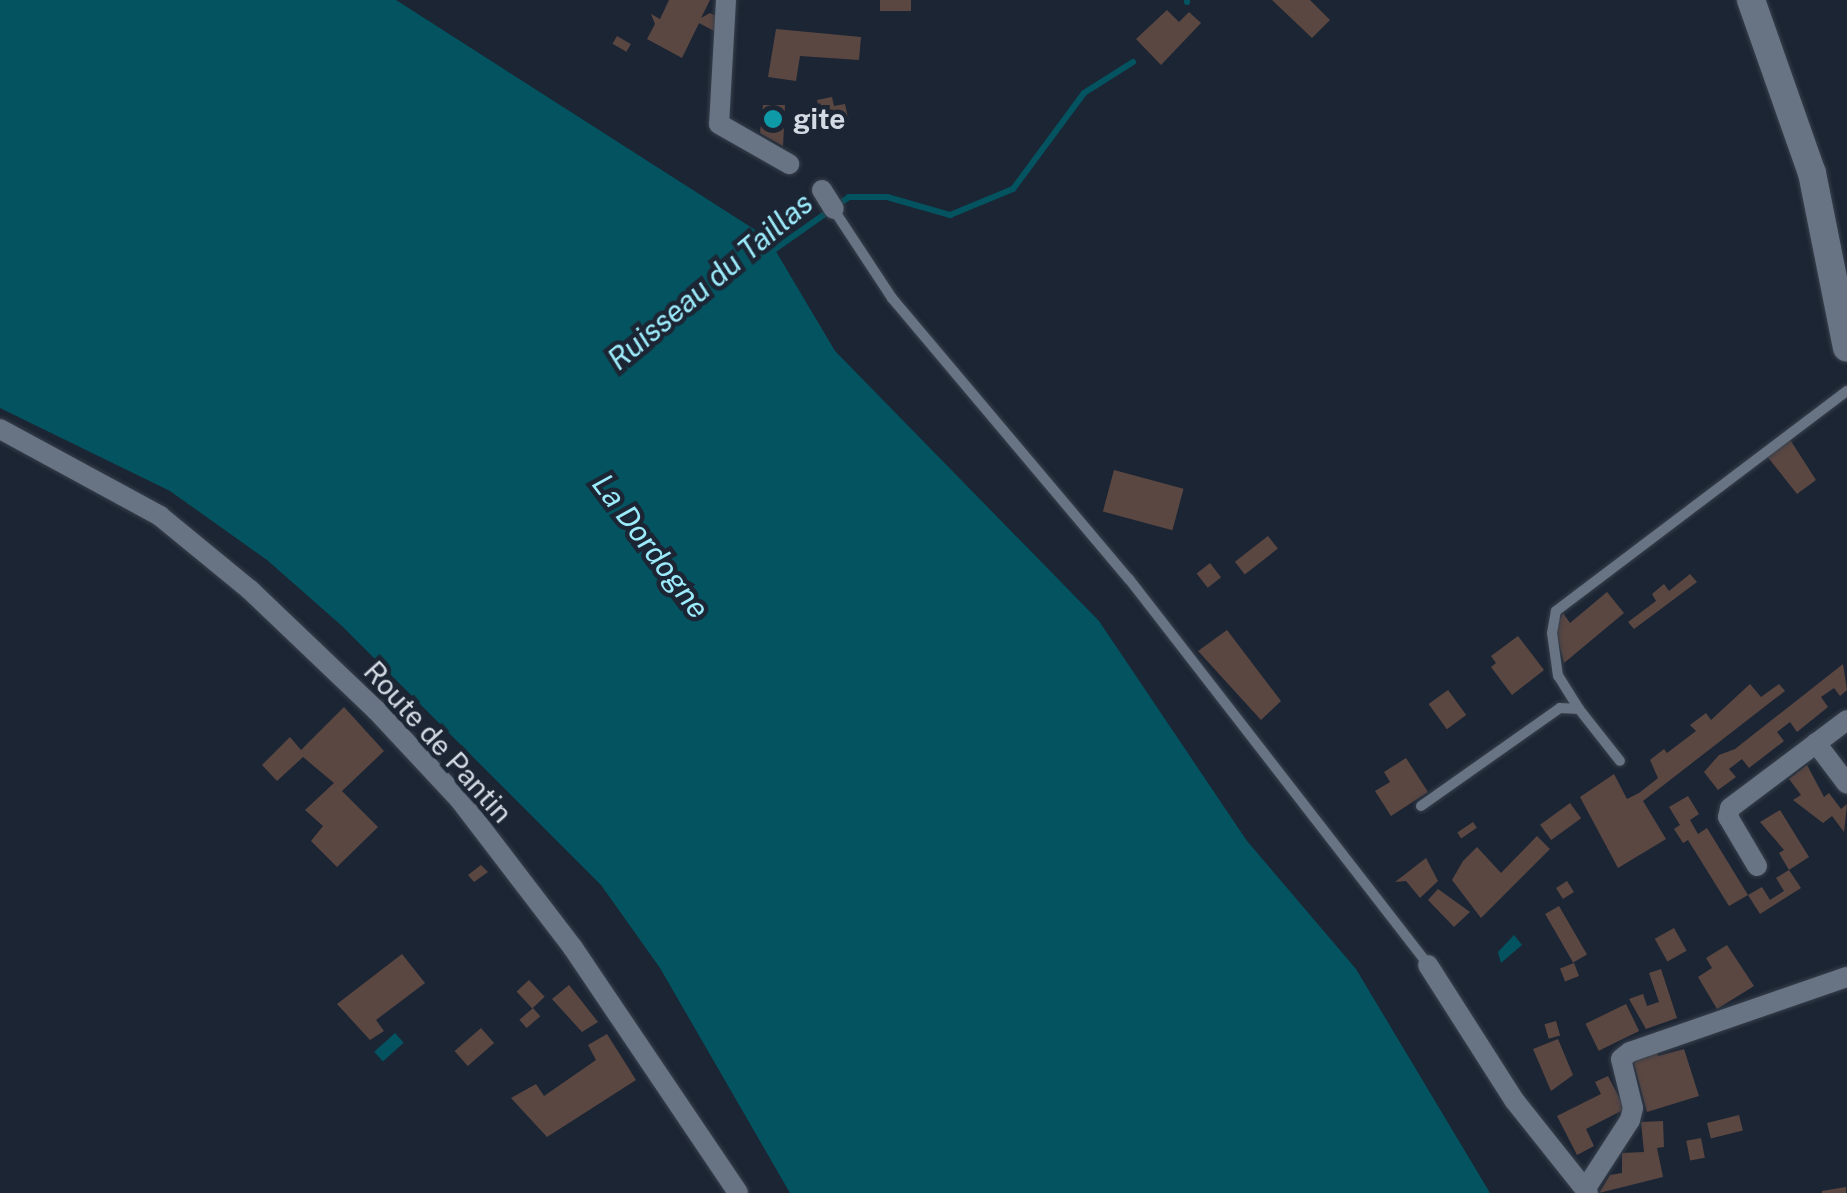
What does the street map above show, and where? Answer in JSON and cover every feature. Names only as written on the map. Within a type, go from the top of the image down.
[{"type":"main road","points":[[1751,0],[1812,173],[1847,348]]},
{"type":"street","points":[[726,0],[719,124],[789,164]]},
{"type":"street","points":[[822,190],[834,209]]},
{"type":"street","name":"Route de Pantin","points":[[0,428],[160,516],[250,590],[376,710],[460,800],[573,948],[738,1193]]},
{"type":"street","points":[[1757,866],[1728,817],[1730,808],[1847,720]]},
{"type":"street","points":[[1816,743],[1847,784]]},
{"type":"street","points":[[1428,965],[1514,1100],[1587,1190],[1630,1120],[1633,1108],[1621,1059],[1630,1052],[1847,977]]},
{"type":"lane","points":[[834,209],[892,298],[1129,579],[1428,965]]},
{"type":"lane","points":[[1620,761],[1558,676],[1552,633],[1556,611],[1847,391]]},
{"type":"lane","points":[[1422,806],[1560,708],[1579,709]]},
{"type":"water","name":"La Dordogne","points":[[0,0],[396,0],[768,238],[835,351],[1099,621],[1247,841],[1356,969],[1490,1193],[790,1193],[660,968],[601,885],[342,626],[267,560],[170,491],[0,408]]},
{"type":"water","points":[[1514,935],[1522,945],[1501,963],[1498,952]]},
{"type":"water","points":[[395,1033],[404,1043],[383,1061],[374,1052]]},
{"type":"building","points":[[669,0],[710,0],[701,18],[710,13],[720,18],[716,32],[699,23],[682,58],[647,39],[655,24],[651,14],[660,19]]},
{"type":"building","points":[[880,0],[911,0],[911,11],[880,11]]},
{"type":"building","points":[[1272,0],[1310,0],[1330,20],[1312,38]]},
{"type":"building","points":[[1167,10],[1179,22],[1189,12],[1201,23],[1161,65],[1136,39]]},
{"type":"building","points":[[776,29],[861,37],[859,60],[800,56],[796,81],[768,77]]},
{"type":"building","points":[[617,36],[631,44],[626,52],[612,44]]},
{"type":"building","points":[[832,97],[834,106],[845,104],[849,122],[822,127],[817,100]]},
{"type":"building","name":"gite","points":[[763,105],[785,105],[783,146],[760,133]]},
{"type":"building","points":[[1789,438],[1816,480],[1797,494],[1766,455]]},
{"type":"building","points":[[1114,470],[1184,489],[1172,530],[1103,512]]},
{"type":"building","points":[[1268,536],[1278,549],[1245,574],[1235,562]]},
{"type":"building","points":[[1210,563],[1221,577],[1208,588],[1197,573]]},
{"type":"building","points":[[1690,574],[1697,582],[1634,629],[1628,622],[1656,601],[1652,594],[1664,584],[1669,591]]},
{"type":"building","points":[[1607,592],[1624,613],[1564,663],[1555,627],[1563,613],[1570,623]]},
{"type":"building","points":[[1227,630],[1281,701],[1261,720],[1198,651]]},
{"type":"building","points":[[1518,636],[1544,670],[1512,695],[1491,667],[1496,663],[1491,656]]},
{"type":"building","points":[[1843,664],[1847,690],[1840,696],[1834,688],[1821,697],[1828,707],[1797,732],[1790,722],[1777,732],[1784,741],[1749,768],[1742,759],[1729,769],[1736,777],[1718,790],[1704,772],[1719,755],[1735,749]]},
{"type":"building","points":[[1750,684],[1761,697],[1779,684],[1785,691],[1643,801],[1666,839],[1618,868],[1580,797],[1614,774],[1627,799],[1639,793],[1658,778],[1650,760],[1664,749],[1667,753],[1696,731],[1690,725],[1706,713],[1711,720]]},
{"type":"building","points":[[1448,690],[1466,715],[1447,729],[1429,704]]},
{"type":"building","points":[[344,707],[384,751],[342,791],[378,827],[337,867],[311,841],[323,826],[305,810],[334,783],[303,757],[277,781],[262,765],[290,737],[301,750]]},
{"type":"building","points":[[1406,758],[1428,792],[1391,816],[1375,791],[1390,782],[1384,772]]},
{"type":"building","points":[[1807,765],[1824,797],[1829,793],[1841,809],[1847,804],[1844,832],[1832,816],[1823,823],[1793,800],[1801,795],[1789,779]]},
{"type":"building","points":[[1688,796],[1699,814],[1690,820],[1698,834],[1707,828],[1748,895],[1729,906],[1688,840],[1683,843],[1674,829],[1680,825],[1669,807]]},
{"type":"building","points":[[1570,803],[1581,818],[1551,840],[1540,825]]},
{"type":"building","points":[[1780,810],[1809,857],[1789,870],[1779,853],[1784,850],[1760,822]]},
{"type":"building","points":[[1473,822],[1477,828],[1461,838],[1457,833]]},
{"type":"building","points":[[1537,836],[1550,849],[1481,918],[1452,880],[1463,861],[1477,847],[1501,873]]},
{"type":"building","points":[[1426,858],[1438,881],[1420,898],[1406,881],[1395,882]]},
{"type":"building","points":[[481,865],[488,872],[474,882],[468,875]]},
{"type":"building","points":[[1789,870],[1801,888],[1760,914],[1748,895],[1762,887],[1770,900],[1784,891],[1776,878]]},
{"type":"building","points":[[1567,881],[1574,892],[1563,899],[1556,888]]},
{"type":"building","points":[[1438,889],[1470,912],[1454,927],[1428,900]]},
{"type":"building","points":[[1559,906],[1587,954],[1573,962],[1545,914]]},
{"type":"building","points":[[1674,928],[1687,951],[1667,961],[1655,939]]},
{"type":"building","points":[[1727,945],[1754,986],[1717,1009],[1698,977],[1712,968],[1706,958]]},
{"type":"building","points":[[402,954],[425,983],[376,1020],[384,1031],[370,1040],[337,1004]]},
{"type":"building","points":[[1574,963],[1579,976],[1565,981],[1560,968]]},
{"type":"building","points":[[1661,969],[1677,1018],[1646,1029],[1629,999],[1643,994],[1647,1006],[1659,1002],[1649,973]]},
{"type":"building","points":[[529,980],[545,997],[532,1008],[517,992]]},
{"type":"building","points":[[569,985],[598,1022],[582,1032],[552,999]]},
{"type":"building","points":[[1626,1004],[1639,1031],[1599,1051],[1586,1024]]},
{"type":"building","points":[[533,1008],[540,1016],[527,1028],[519,1020]]},
{"type":"building","points":[[1556,1021],[1560,1035],[1549,1039],[1544,1024]]},
{"type":"building","points":[[481,1028],[494,1043],[468,1066],[455,1051]]},
{"type":"building","points":[[607,1034],[636,1080],[547,1137],[511,1098],[536,1084],[544,1096],[596,1060],[588,1045]]},
{"type":"building","points":[[1558,1039],[1573,1075],[1551,1091],[1533,1049]]},
{"type":"building","points":[[1656,1048],[1658,1056],[1684,1049],[1699,1096],[1647,1112],[1632,1056]]},
{"type":"building","points":[[1608,1076],[1625,1109],[1586,1129],[1594,1146],[1577,1155],[1557,1116],[1601,1094],[1595,1082]]},
{"type":"building","points":[[1739,1115],[1743,1131],[1711,1139],[1707,1123]]},
{"type":"building","points":[[1663,1121],[1664,1147],[1657,1148],[1663,1177],[1599,1193],[1610,1175],[1622,1173],[1622,1153],[1644,1152],[1641,1122]]},
{"type":"building","points":[[1701,1138],[1705,1158],[1690,1160],[1686,1141]]},
{"type":"building","points":[[1846,1187],[1846,1193],[1822,1193],[1822,1191]]},
{"type":"waterway","name":"Ruisseau du Taillas","points":[[768,254],[849,197],[887,197],[950,215],[1013,189],[1084,93],[1133,62]]},
{"type":"place","name":"gite","points":[[773,119]]}]
